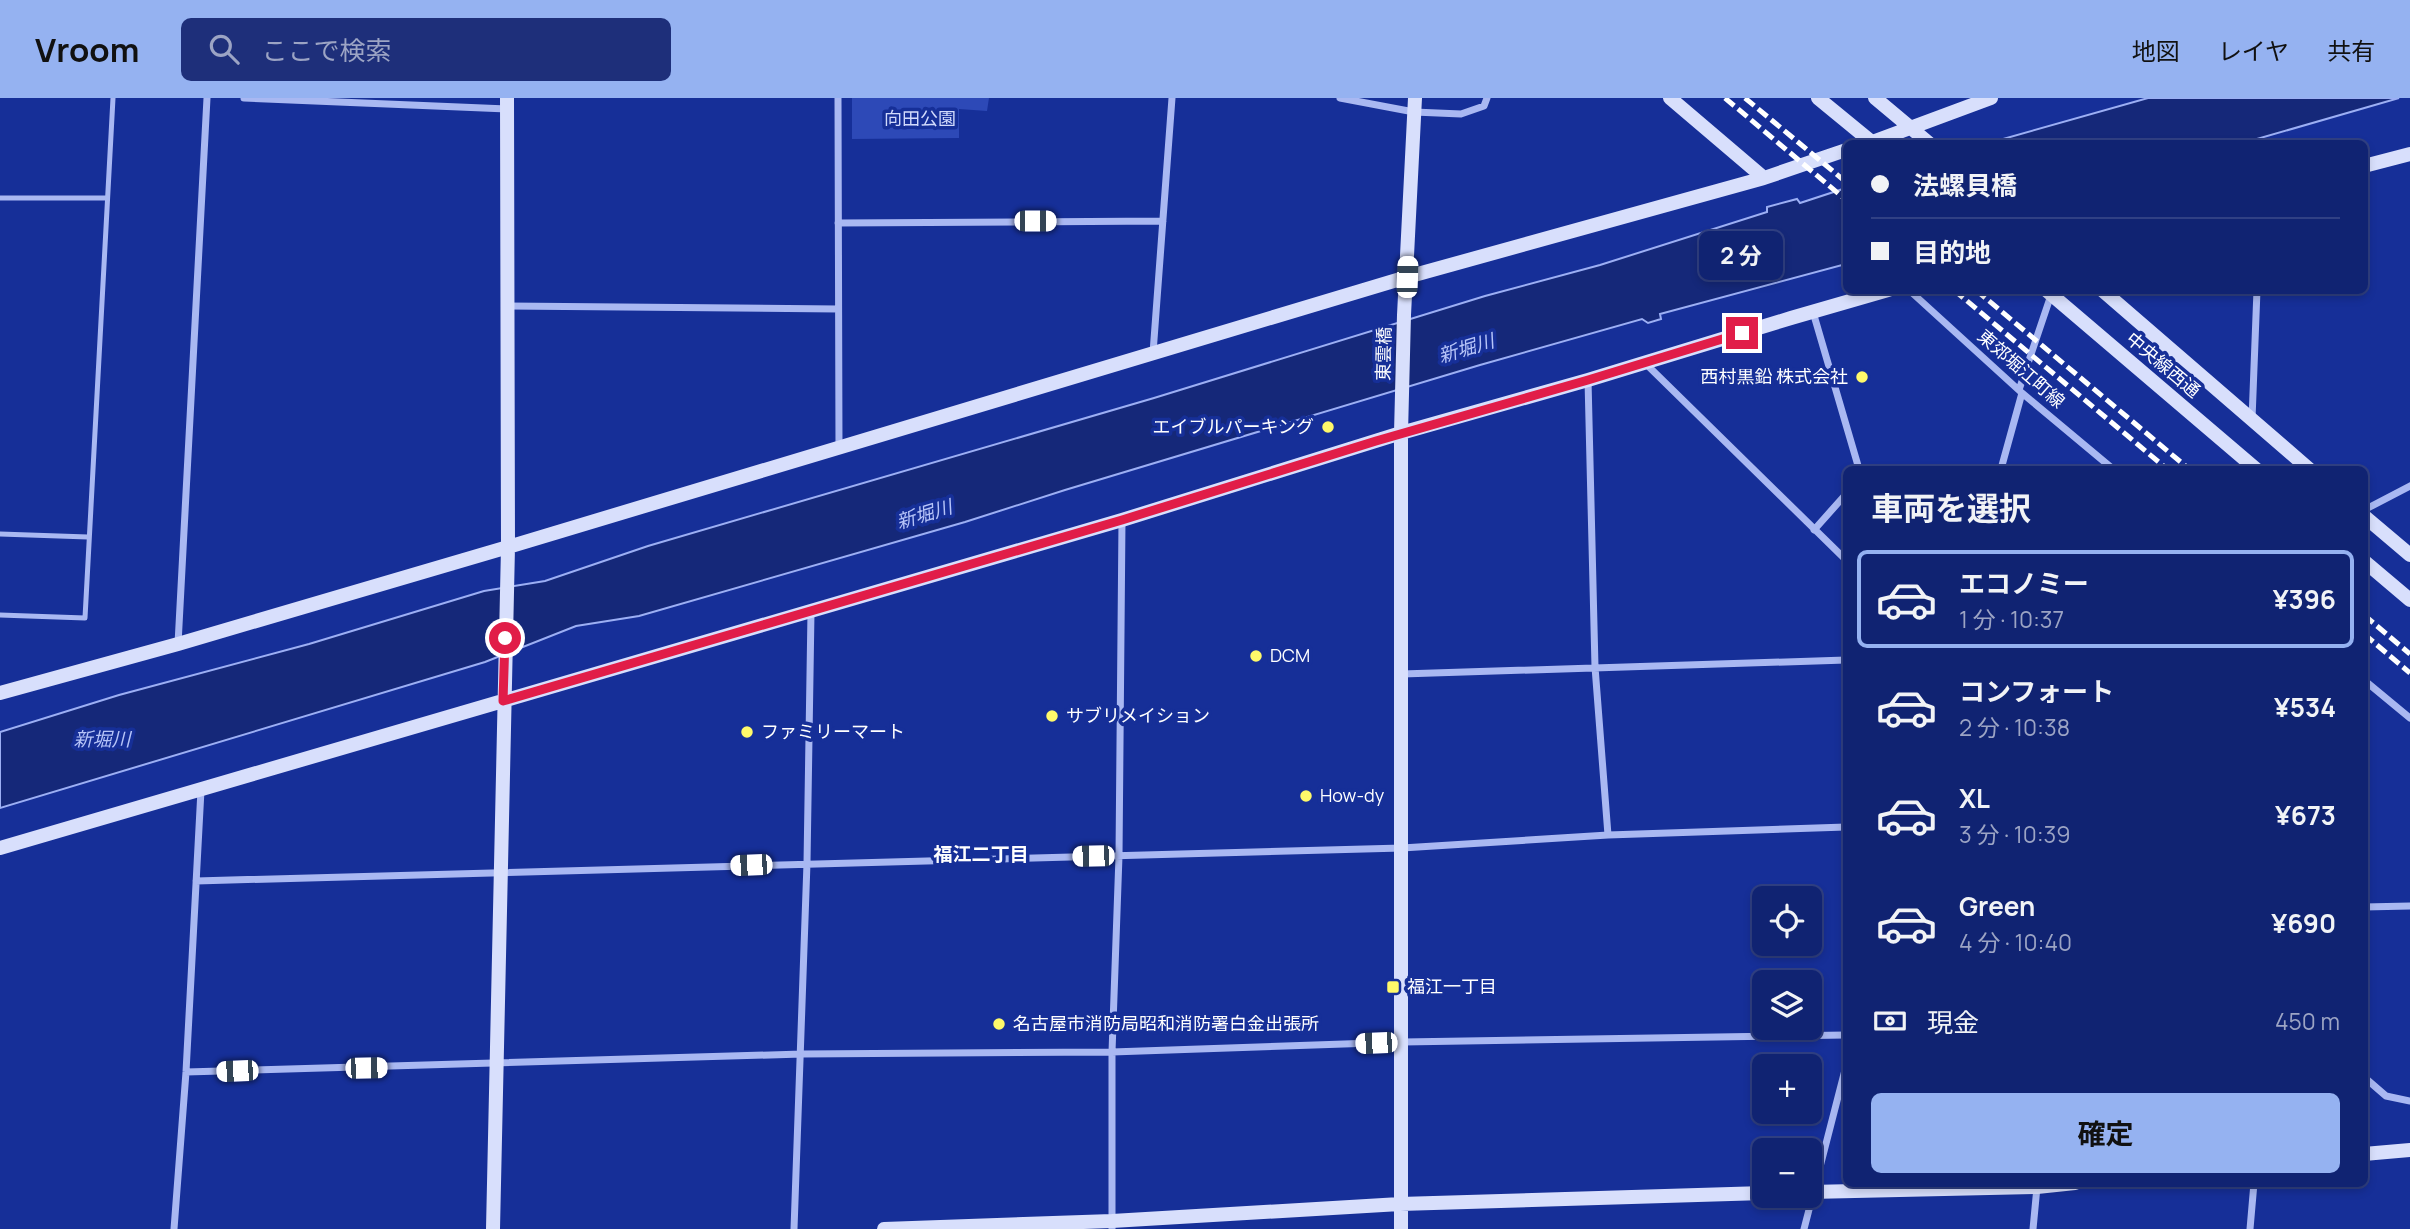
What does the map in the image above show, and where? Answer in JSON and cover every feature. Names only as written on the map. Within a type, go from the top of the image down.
[{"type":"street","points":[[178,644],[207,98]]},
{"type":"street","points":[[244,98],[507,104],[508,547],[493,1229]]},
{"type":"street","points":[[838,98],[839,448]]},
{"type":"street","points":[[1153,353],[1172,98]]},
{"type":"street","points":[[1340,98],[1414,105],[1461,114],[1484,106],[1487,98]]},
{"type":"street","points":[[1670,98],[1764,178]]},
{"type":"street","points":[[1818,98],[1867,140]]},
{"type":"street","points":[[1875,98],[1927,140]]},
{"type":"street","points":[[1879,140],[1912,128],[1962,103],[1991,98]]},
{"type":"street","name":"東雲橋","points":[[1401,1229],[1402,433],[1404,315],[1414,105]]},
{"type":"street","points":[[0,693],[508,547],[1407,277],[1764,178],[1843,151]]},
{"type":"street","points":[[2368,165],[2410,153]]},
{"type":"street","points":[[838,223],[1163,221]]},
{"type":"street","points":[[0,848],[201,790],[503,694],[811,611],[1874,294]]},
{"type":"street","name":"東郊堀江町線","points":[[1913,294],[2021,392],[2109,466]]},
{"type":"street","points":[[2002,466],[2049,294]]},
{"type":"street","name":"中央線西通","points":[[2050,294],[2252,466]]},
{"type":"street","name":"中央線西通","points":[[2107,294],[2306,466]]},
{"type":"street","points":[[2252,419],[2257,294]]},
{"type":"street","points":[[507,306],[838,309]]},
{"type":"street","points":[[1813,311],[1858,466]]},
{"type":"street","points":[[1646,363],[1843,557]]},
{"type":"street","points":[[1588,380],[1595,667],[1608,835]]},
{"type":"street","points":[[2368,508],[2410,486]]},
{"type":"street","points":[[1814,530],[1843,497]]},
{"type":"street","points":[[2368,519],[2410,555]]},
{"type":"street","points":[[1112,1225],[1112,1052],[1119,856],[1122,520]]},
{"type":"street","points":[[2368,564],[2410,600]]},
{"type":"street","points":[[794,1229],[802,1054],[811,611]]},
{"type":"street","points":[[1402,674],[1843,660]]},
{"type":"street","points":[[2368,683],[2410,718]]},
{"type":"street","points":[[174,1229],[186,1072],[201,790]]},
{"type":"street","points":[[196,881],[1402,848],[1608,835],[1843,827]]},
{"type":"street","points":[[2368,907],[2410,906]]},
{"type":"street","points":[[186,1072],[802,1054],[1112,1052],[1403,1042],[1843,1035]]},
{"type":"street","points":[[1822,1155],[1843,1077]]},
{"type":"street","points":[[2368,1080],[2386,1096],[2410,1101]]},
{"type":"street","points":[[2368,1154],[2410,1150]]},
{"type":"street","points":[[1822,1192],[1973,1187]]},
{"type":"street","points":[[2033,1229],[2037,1187]]},
{"type":"street","points":[[2250,1229],[2254,1187]]},
{"type":"street","points":[[884,1229],[1112,1225],[1401,1204],[1752,1193]]},
{"type":"street","points":[[1804,1229],[1809,1208]]},
{"type":"lane","points":[[0,615],[85,618],[113,98]]},
{"type":"lane","points":[[0,198],[106,198]]},
{"type":"lane","points":[[0,534],[88,537]]},
{"type":"green space","name":"向田公園","points":[[852,98],[989,98],[987,111],[959,109],[959,138],[852,139]]},
{"type":"water","points":[[2148,98],[2399,98],[2253,140],[2000,140]]},
{"type":"water","name":"新堀川","points":[[1843,189],[1843,265],[1660,314],[1661,319],[1648,323],[1642,319],[1480,365],[965,522],[639,616],[576,626],[485,662],[0,808],[0,732],[119,695],[309,644],[484,591],[545,581],[648,546],[1154,398],[1485,296],[1600,265],[1767,212],[1767,207],[1797,199],[1800,203]]},
{"type":"railway","points":[[1725,98],[1843,197]]},
{"type":"railway","points":[[1745,98],[1843,180]]},
{"type":"railway","points":[[1959,294],[2163,466]]},
{"type":"railway","points":[[1981,294],[2185,466]]},
{"type":"railway","points":[[2368,618],[2410,654]]},
{"type":"railway","points":[[2368,637],[2410,673]]},
{"type":"place","name":"西村黒鉛 株式会社","points":[[1862,377]]},
{"type":"place","name":"エイブルパーキング","points":[[1328,427]]},
{"type":"place","name":"DCM","points":[[1256,656]]},
{"type":"place","name":"サブリメイション","points":[[1052,716]]},
{"type":"place","name":"ファミリーマート","points":[[747,732]]},
{"type":"place","name":"How-dy","points":[[1306,796]]},
{"type":"place","name":"福江一丁目","points":[[1393,987]]},
{"type":"place","name":"名古屋市消防局昭和消防署白金出張所","points":[[999,1024]]},
{"type":"district","name":"福江二丁目","points":[[981,854]]},
{"type":"route","points":[[505,638],[503,701],[1122,520],[1376,441],[1742,333]]}]
